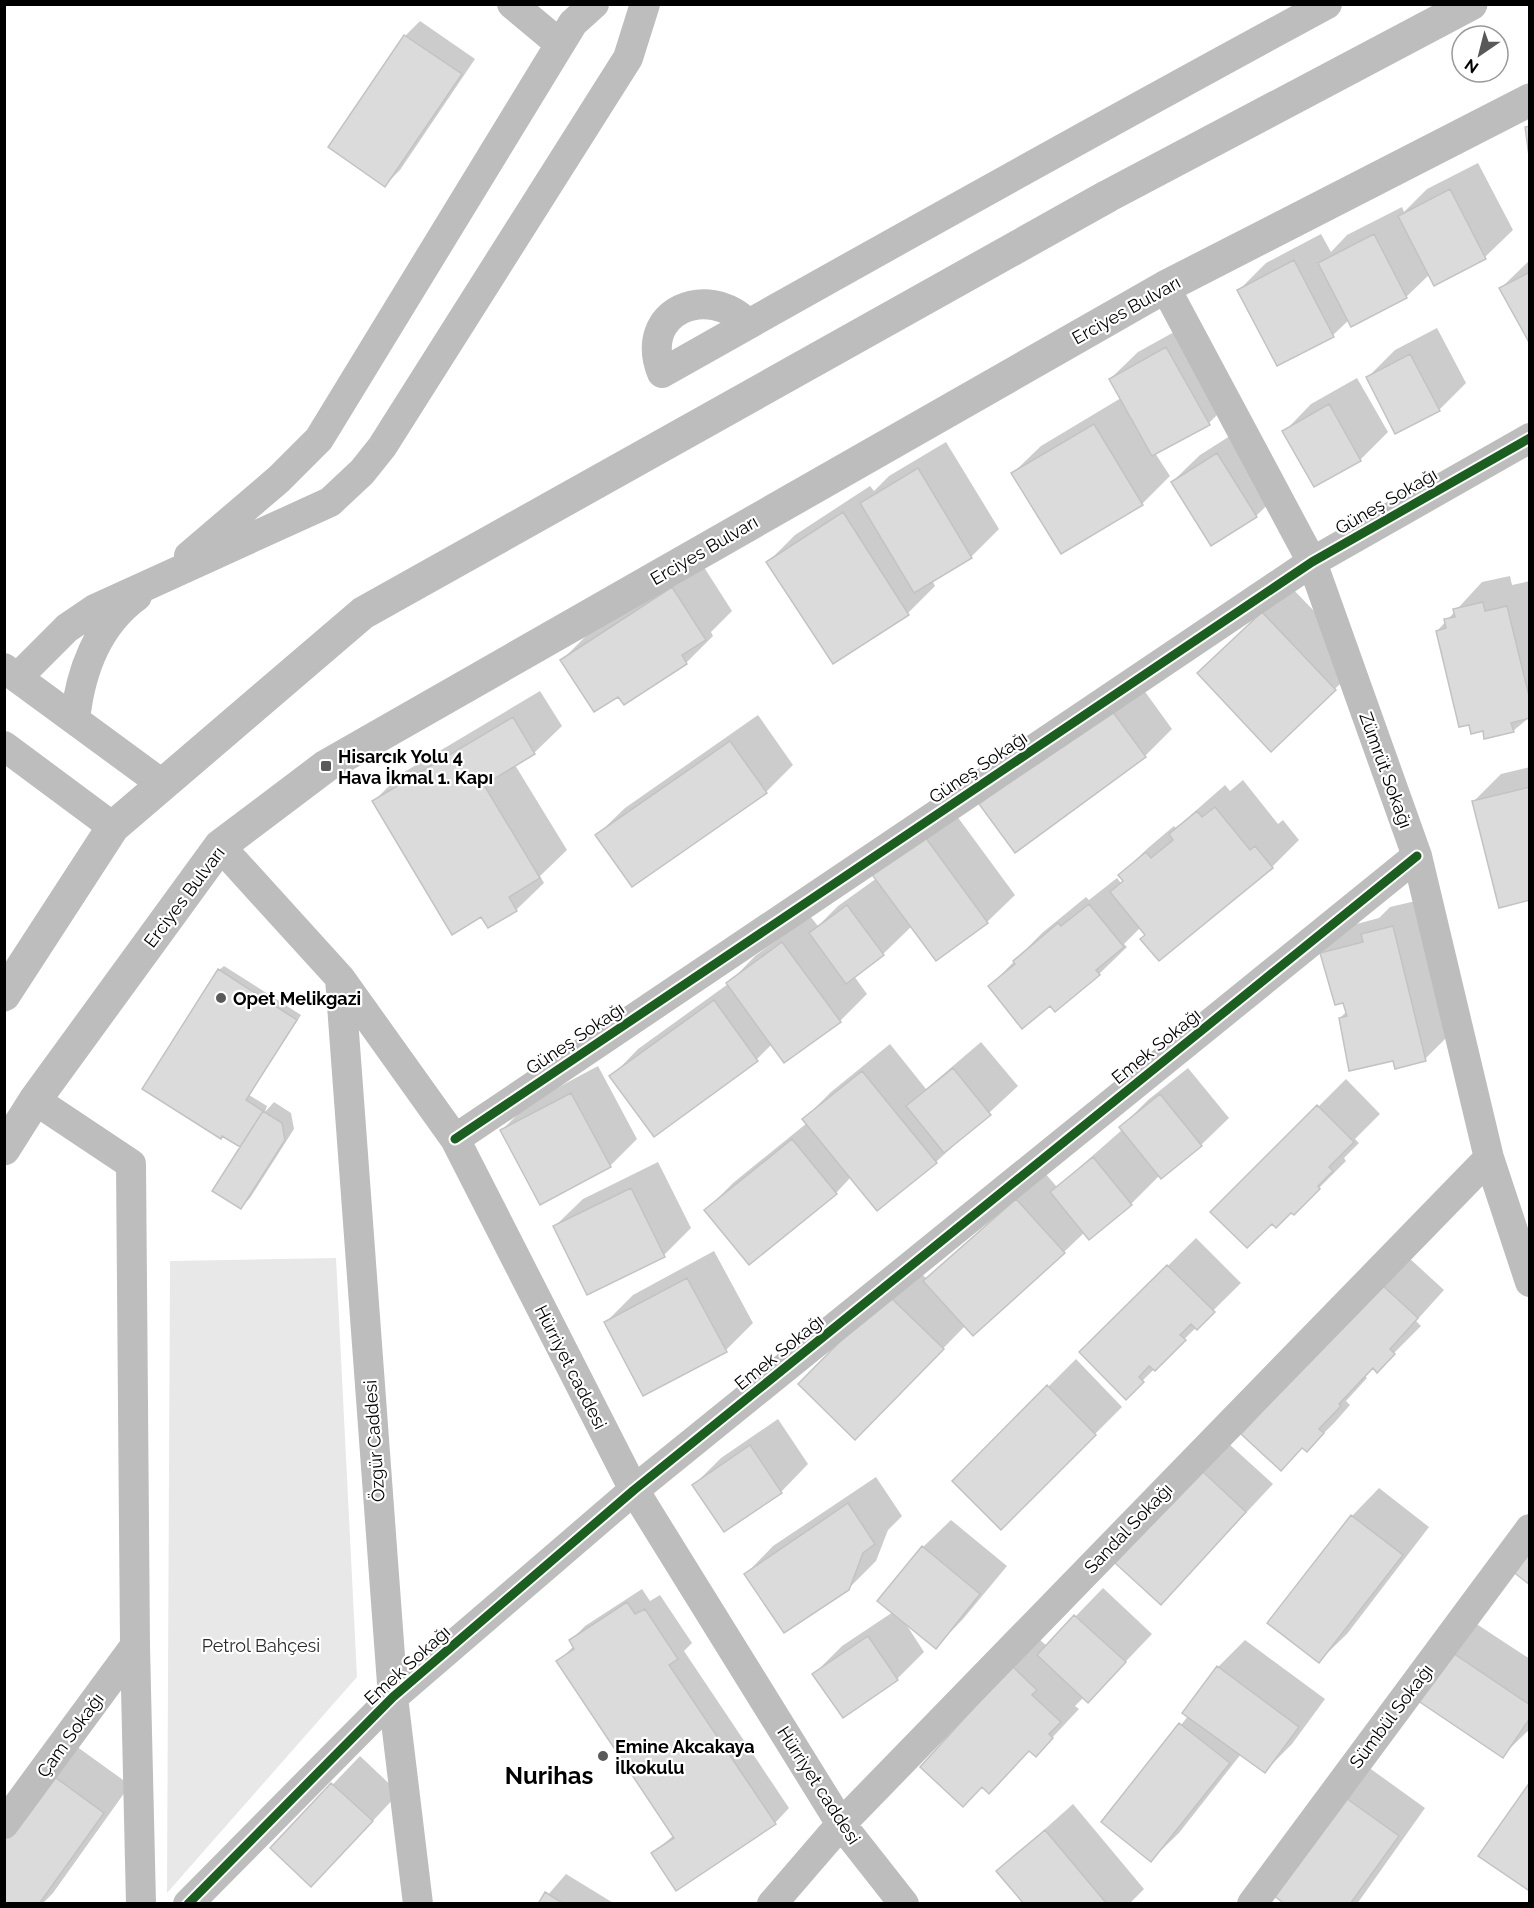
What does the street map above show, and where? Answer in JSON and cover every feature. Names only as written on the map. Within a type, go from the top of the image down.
[{"type":"highway","points":[[4,995],[113,827],[363,613],[1108,196],[1472,4]]},
{"type":"highway","name":"Erciyes Bulvarı","points":[[4,1149],[35,1100],[220,846],[326,766],[1165,287],[1530,100]]},
{"type":"street","points":[[512,4],[560,44]]},
{"type":"street","points":[[75,720],[81,684],[98,641],[134,598],[157,582],[279,479],[319,439],[573,23],[594,4]]},
{"type":"street","points":[[162,784],[11,673],[67,628],[115,599],[330,502],[362,472],[382,447],[628,58],[645,4]]},
{"type":"street","points":[[748,324],[1025,168],[1327,4]]},
{"type":"street","name":"Zümrüt Sokağı","points":[[1165,287],[1312,562],[1417,856],[1489,1158],[1530,1282]]},
{"type":"street","name":"Güneş Sokağı","points":[[455,1139],[1312,562],[1530,438]]},
{"type":"street","points":[[4,746],[113,827]]},
{"type":"street","name":"Hürriyet caddesi","points":[[220,846],[340,978],[455,1139],[634,1490],[840,1824],[904,1904]]},
{"type":"street","name":"Emek Sokağı","points":[[188,1904],[393,1697],[634,1490],[1417,856]]},
{"type":"street","name":"Özgür Caddesi","points":[[340,978],[393,1697],[418,1904]]},
{"type":"street","points":[[35,1100],[131,1164],[135,1646],[141,1904]]},
{"type":"street","name":"Sandal Sokağı","points":[[772,1904],[840,1824],[1489,1158]]},
{"type":"street","name":"Sümbül Sokağı","points":[[1252,1904],[1530,1529]]},
{"type":"street","name":"Çam Sokağı","points":[[4,1824],[135,1646]]},
{"type":"green space","name":"Petrol Bahçesi","points":[[336,1258],[357,1677],[167,1893],[170,1261]]},
{"type":"building","points":[[404,35],[462,74],[385,187],[328,147]]},
{"type":"building","points":[[1530,126],[1530,163],[1525,127]]},
{"type":"building","points":[[1450,189],[1486,259],[1434,286],[1398,216]]},
{"type":"building","points":[[1374,234],[1407,298],[1351,327],[1318,263]]},
{"type":"building","points":[[1294,260],[1334,337],[1277,366],[1237,290]]},
{"type":"building","points":[[1530,272],[1530,344],[1499,288]]},
{"type":"building","points":[[1166,347],[1210,425],[1152,456],[1109,379]]},
{"type":"building","points":[[1410,354],[1440,411],[1395,434],[1366,377]]},
{"type":"building","points":[[1329,404],[1361,461],[1314,487],[1282,431]]},
{"type":"building","points":[[1094,424],[1143,505],[1061,554],[1011,473]]},
{"type":"building","points":[[1217,453],[1257,517],[1211,546],[1171,482]]},
{"type":"building","points":[[918,468],[972,558],[914,593],[860,503]]},
{"type":"building","points":[[843,512],[909,615],[833,664],[766,562]]},
{"type":"building","points":[[672,587],[706,640],[682,655],[687,664],[624,705],[618,697],[594,712],[560,660]]},
{"type":"building","points":[[1483,602],[1485,611],[1507,606],[1530,700],[1530,718],[1511,723],[1514,732],[1484,739],[1483,731],[1471,734],[1469,725],[1459,727],[1436,631],[1446,628],[1444,619],[1455,617],[1453,609]]},
{"type":"building","points":[[1262,612],[1336,690],[1271,752],[1197,673]]},
{"type":"building","points":[[1110,708],[1146,757],[1015,853],[979,804]]},
{"type":"building","points":[[513,717],[535,754],[484,785],[540,878],[509,897],[517,911],[488,928],[481,917],[452,935],[372,801]]},
{"type":"building","points":[[730,741],[767,793],[632,887],[595,835]]},
{"type":"building","points":[[1530,787],[1530,900],[1499,908],[1472,801]]},
{"type":"building","points":[[1215,807],[1250,850],[1255,846],[1273,868],[1159,961],[1140,939],[1145,935],[1110,892],[1123,881],[1118,875],[1146,852],[1151,858],[1173,840],[1169,834],[1197,811],[1202,817]]},
{"type":"building","points":[[923,834],[988,923],[936,961],[870,872]]},
{"type":"building","points":[[1089,904],[1124,947],[1096,970],[1100,975],[1055,1012],[1050,1006],[1022,1029],[988,986],[1015,964],[1013,961],[1058,923],[1061,926]]},
{"type":"building","points":[[847,905],[884,955],[846,984],[809,933]]},
{"type":"building","points":[[1393,926],[1426,1061],[1395,1069],[1393,1061],[1349,1071],[1339,1018],[1347,1016],[1343,1003],[1335,1005],[1320,953],[1363,942],[1361,934]]},
{"type":"building","points":[[782,942],[841,1022],[784,1063],[726,983]]},
{"type":"building","points":[[218,969],[297,1020],[246,1100],[263,1111],[240,1147],[222,1136],[221,1139],[142,1089]]},
{"type":"building","points":[[714,1000],[758,1061],[654,1137],[609,1076]]},
{"type":"building","points":[[953,1068],[991,1115],[944,1153],[906,1106]]},
{"type":"building","points":[[862,1071],[937,1163],[877,1211],[802,1119]]},
{"type":"building","points":[[571,1093],[611,1167],[540,1205],[500,1130]]},
{"type":"building","points":[[1160,1094],[1202,1146],[1161,1179],[1119,1127]]},
{"type":"building","points":[[1317,1105],[1354,1142],[1329,1167],[1333,1171],[1318,1186],[1320,1189],[1294,1215],[1291,1213],[1276,1228],[1272,1224],[1247,1248],[1210,1212]]},
{"type":"building","points":[[263,1111],[282,1123],[285,1140],[241,1209],[212,1191]]},
{"type":"building","points":[[792,1139],[837,1194],[749,1265],[704,1210]]},
{"type":"building","points":[[1093,1157],[1132,1205],[1089,1240],[1050,1192]]},
{"type":"building","points":[[631,1188],[665,1257],[587,1295],[553,1226]]},
{"type":"building","points":[[1016,1199],[1065,1253],[973,1336],[923,1281]]},
{"type":"building","points":[[1167,1265],[1215,1312],[1197,1330],[1191,1324],[1180,1335],[1186,1340],[1155,1371],[1149,1366],[1139,1377],[1144,1382],[1126,1400],[1079,1352]]},
{"type":"building","points":[[687,1278],[727,1352],[643,1396],[604,1322]]},
{"type":"building","points":[[1380,1283],[1418,1318],[1390,1349],[1395,1354],[1377,1373],[1373,1368],[1319,1429],[1324,1433],[1307,1452],[1302,1448],[1281,1471],[1241,1434]]},
{"type":"building","points":[[887,1294],[944,1349],[855,1440],[798,1384]]},
{"type":"building","points":[[1047,1385],[1096,1435],[1001,1530],[952,1481]]},
{"type":"building","points":[[750,1445],[782,1493],[724,1532],[692,1485]]},
{"type":"building","points":[[1201,1470],[1246,1512],[1161,1605],[1115,1563]]},
{"type":"building","points":[[848,1503],[875,1544],[863,1553],[849,1590],[784,1633],[744,1574]]},
{"type":"building","points":[[1351,1515],[1403,1555],[1319,1663],[1267,1623]]},
{"type":"building","points":[[922,1546],[980,1594],[936,1649],[877,1601]]},
{"type":"building","points":[[1530,1550],[1530,1585],[1512,1571]]},
{"type":"building","points":[[627,1602],[635,1614],[645,1609],[678,1659],[669,1665],[776,1824],[676,1891],[651,1853],[674,1838],[556,1661],[574,1649],[569,1640]]},
{"type":"building","points":[[1074,1615],[1126,1662],[1088,1703],[1037,1655]]},
{"type":"building","points":[[868,1636],[898,1680],[843,1718],[812,1674]]},
{"type":"building","points":[[1447,1649],[1530,1705],[1530,1718],[1503,1758],[1414,1698]]},
{"type":"building","points":[[1012,1666],[1037,1690],[1032,1695],[1061,1722],[1049,1734],[1053,1738],[1036,1757],[1029,1751],[989,1794],[982,1787],[963,1807],[920,1767]]},
{"type":"building","points":[[1217,1666],[1299,1727],[1265,1773],[1182,1713]]},
{"type":"building","points":[[1179,1723],[1230,1763],[1151,1862],[1101,1822]]},
{"type":"building","points":[[48,1772],[104,1813],[39,1904],[4,1904],[4,1832]]},
{"type":"building","points":[[1530,1782],[1530,1887],[1528,1890],[1478,1856]]},
{"type":"building","points":[[331,1783],[373,1821],[311,1887],[270,1848]]},
{"type":"building","points":[[1339,1793],[1399,1836],[1350,1904],[1285,1904],[1269,1892]]},
{"type":"building","points":[[1045,1830],[1107,1904],[1024,1904],[996,1871]]},
{"type":"building","points":[[545,1892],[564,1904],[538,1904]]},
{"type":"cycle path","points":[[455,1139],[1312,562],[1530,438]]},
{"type":"cycle path","points":[[188,1904],[393,1697],[634,1490],[1417,856]]},
{"type":"place","name":"Hisarcık Yolu 4 Hava İkmal 1. Kapı","points":[[326,766]]},
{"type":"place","name":"Opet Melikgazi","points":[[221,998]]},
{"type":"place","name":"Emine Akcakaya İlkokulu","points":[[603,1756]]},
{"type":"district","name":"Nurihas","points":[[549,1775]]}]
